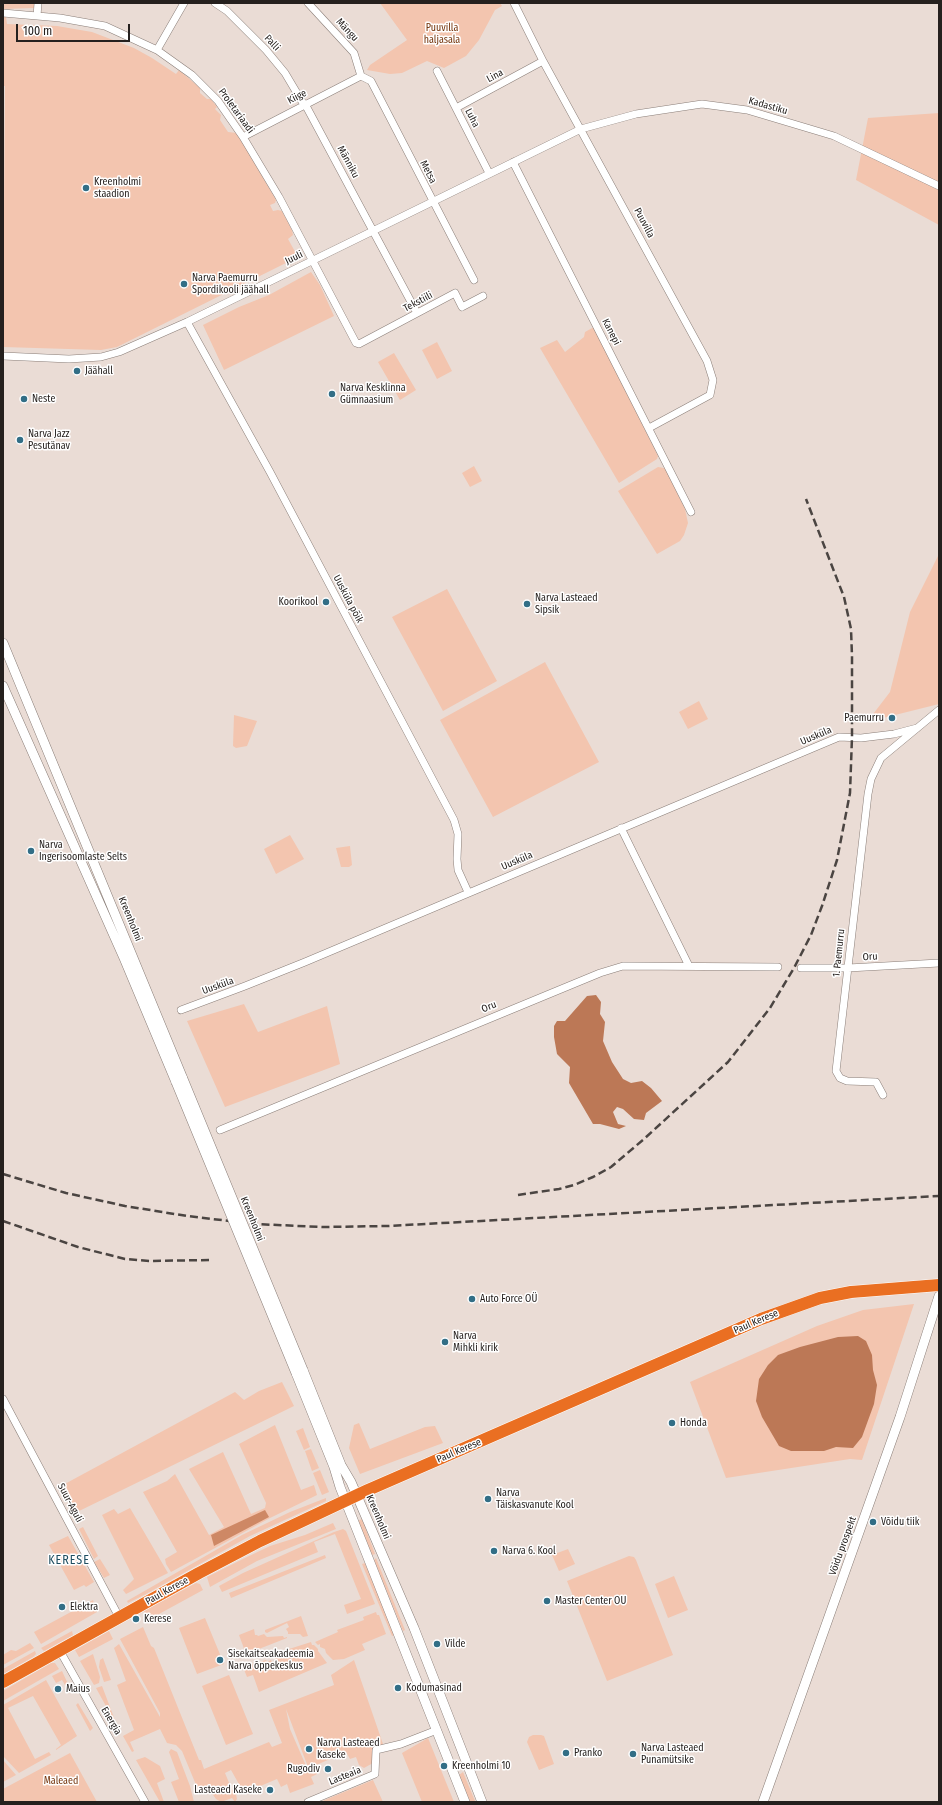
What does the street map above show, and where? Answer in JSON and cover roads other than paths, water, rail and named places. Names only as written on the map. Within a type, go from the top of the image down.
[{"type":"highway","name":"Paul Kerese","points":[[3,1682],[260,1541],[333,1508],[345,1501],[791,1307],[820,1298],[851,1292],[939,1285]]},
{"type":"main road","name":"Kreenholmi","points":[[3,643],[21,684],[180,1081],[299,1372],[345,1501],[465,1802]]},
{"type":"main road","points":[[4,688],[21,684]]},
{"type":"main road","name":"Kreenholmi","points":[[4,688],[180,1081]]},
{"type":"main road","name":"Võidu prospekt","points":[[763,1802],[900,1417],[939,1296]]},
{"type":"main road","name":"Kreenholmi","points":[[299,1372],[357,1496],[414,1628],[482,1802]]},
{"type":"street","points":[[37,16],[38,3]]},
{"type":"street","points":[[158,50],[184,3]]},
{"type":"street","name":"Palli","points":[[215,3],[227,12],[266,50],[285,73],[305,104]]},
{"type":"street","name":"Mängu","points":[[308,3],[354,53],[361,76]]},
{"type":"street","name":"Puuvilla","points":[[514,3],[543,61],[707,361],[713,380],[710,395],[649,428]]},
{"type":"street","name":"Proletariaadi","points":[[3,14],[37,16],[105,26],[158,50],[179,64],[206,88],[230,117],[279,197],[356,342]]},
{"type":"street","name":"Lina","points":[[456,108],[543,61]]},
{"type":"street","name":"Luha","points":[[437,72],[489,174]]},
{"type":"street","name":"Kiige","points":[[243,137],[361,76]]},
{"type":"street","name":"Metsa","points":[[361,76],[371,81],[474,280]]},
{"type":"street","name":"Männiku","points":[[305,104],[417,313]]},
{"type":"street","name":"Kadastiku","points":[[581,129],[636,114],[702,104],[747,110],[834,136],[939,186]]},
{"type":"street","name":"Juuli","points":[[3,356],[69,359],[101,357],[119,352],[187,322],[581,129]]},
{"type":"street","name":"Kanepi","points":[[513,162],[691,512]]},
{"type":"street","name":"Tekstiili","points":[[356,342],[359,344],[455,293],[462,307],[483,296]]},
{"type":"street","name":"Uusküla põik","points":[[187,322],[270,472],[454,820],[458,834],[458,870],[468,892]]},
{"type":"street","points":[[917,728],[939,710]]},
{"type":"street","name":"Uusküla","points":[[181,1010],[259,981],[839,737],[861,738],[894,734],[917,728]]},
{"type":"street","name":"1. Paemurru","points":[[883,1095],[876,1082],[847,1081],[840,1078],[836,1071],[871,779],[881,758],[917,728]]},
{"type":"street","points":[[621,828],[689,966]]},
{"type":"street","name":"Oru","points":[[801,968],[848,968],[939,963]]},
{"type":"street","name":"Oru","points":[[220,1130],[600,973],[623,966],[778,967]]},
{"type":"street","name":"Suur-Aguli","points":[[3,1399],[119,1617]]},
{"type":"street","name":"Energia","points":[[60,1650],[145,1802]]},
{"type":"street","name":"Lasteaia","points":[[308,1802],[375,1774],[376,1750],[401,1744],[437,1730]]},
{"type":"railway","points":[[518,1195],[559,1189],[574,1185],[593,1177],[611,1167],[644,1139],[728,1062],[770,1008],[794,968],[811,935],[837,860],[850,793],[852,656],[851,629],[844,597],[806,499]]},
{"type":"railway","points":[[3,1174],[66,1193],[125,1206],[187,1216],[255,1224],[322,1227],[388,1226],[939,1196]]},
{"type":"railway","points":[[3,1221],[78,1247],[125,1259],[150,1261],[210,1260]]},
{"type":"place","name":"Kreenholmi staadion","points":[[86,188]]},
{"type":"place","name":"Narva Paemurru Spordikooli jäähall","points":[[184,284]]},
{"type":"place","name":"Jäähall","points":[[77,371]]},
{"type":"place","name":"Narva Kesklinna Gümnaasium","points":[[332,394]]},
{"type":"place","name":"Neste","points":[[24,399]]},
{"type":"place","name":"Narva Jazz Pesutänav","points":[[20,440]]},
{"type":"place","name":"Koorikool","points":[[326,602]]},
{"type":"place","name":"Narva Lasteaed Sipsik","points":[[527,604]]},
{"type":"place","name":"Paemurru","points":[[892,718]]},
{"type":"place","name":"Narva Ingerisoomlaste Selts","points":[[31,851]]},
{"type":"place","name":"Auto Force OÜ","points":[[472,1299]]},
{"type":"place","name":"Narva Mihkli kirik","points":[[445,1342]]},
{"type":"place","name":"Honda","points":[[672,1423]]},
{"type":"place","name":"Narva Täiskasvanute Kool","points":[[488,1499]]},
{"type":"place","name":"Võidu tiik","points":[[873,1522]]},
{"type":"place","name":"Narva 6. Kool","points":[[494,1551]]},
{"type":"place","name":"Master Center OU","points":[[547,1601]]},
{"type":"place","name":"Elektra","points":[[62,1607]]},
{"type":"place","name":"Kerese","points":[[136,1619]]},
{"type":"place","name":"Vilde","points":[[437,1644]]},
{"type":"place","name":"Sisekaitseakadeemia Narva õppekeskus","points":[[220,1660]]},
{"type":"place","name":"Kodumasinad","points":[[398,1688]]},
{"type":"place","name":"Maius","points":[[58,1689]]},
{"type":"place","name":"Narva Lasteaed Kaseke","points":[[309,1749]]},
{"type":"place","name":"Pranko","points":[[566,1753]]},
{"type":"place","name":"Narva Lasteaed Punamütsike","points":[[633,1754]]},
{"type":"place","name":"Kreenholmi 10","points":[[444,1766]]},
{"type":"place","name":"Rugodiv","points":[[328,1769]]},
{"type":"place","name":"Lasteaed Kaseke","points":[[270,1790]]},
{"type":"district","name":"KERESE","points":[[69,1561]]},
{"type":"park label","name":"Puuvilla haljasala","points":[[442,34]]},
{"type":"park label","name":"Maleaed","points":[[61,1781]]}]
